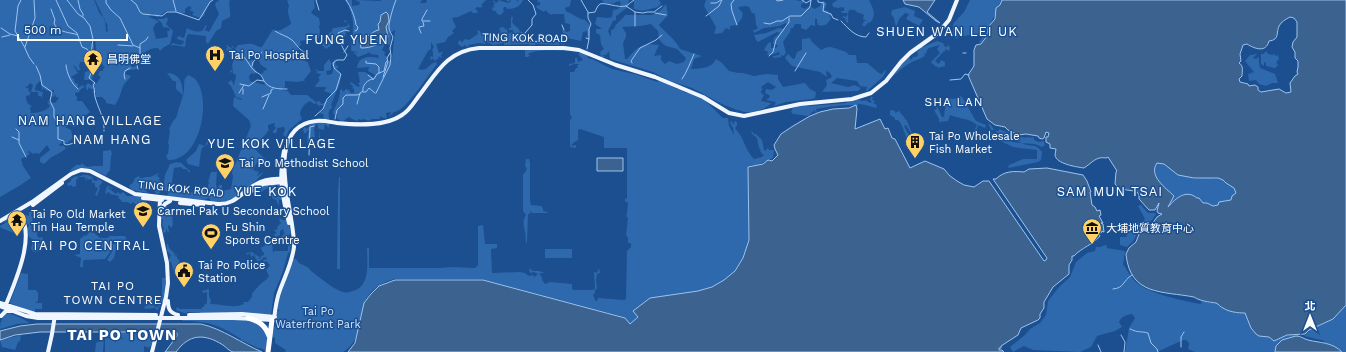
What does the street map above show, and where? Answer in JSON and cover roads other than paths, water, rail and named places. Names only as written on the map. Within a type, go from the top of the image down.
[{"type":"highway","points":[[248,318],[258,321],[263,325],[267,330],[269,339]]},
{"type":"highway","points":[[269,352],[269,339],[273,319]]},
{"type":"highway","points":[[269,352],[273,319]]},
{"type":"main road","name":"TING KOK ROAD","points":[[283,180],[282,161],[284,148],[289,136],[298,126],[304,122],[316,119],[376,122],[395,117],[410,106],[444,60],[451,54],[461,49],[477,46],[564,46],[579,49],[606,61],[655,77],[703,97],[729,113],[742,116],[806,103],[852,99],[868,94],[886,81],[910,53],[938,33],[948,20],[957,0]]},
{"type":"main road","name":"TING KOK ROAD","points":[[17,213],[71,174],[81,170],[94,173],[132,193],[170,201],[224,207],[235,203],[258,186],[283,180]]},
{"type":"main road","name":"TING KOK ROAD","points":[[17,213],[35,204],[72,176],[81,173],[91,175],[129,195],[150,199],[218,204],[225,204],[235,200],[258,183],[270,179],[283,180]]},
{"type":"main road","points":[[273,319],[278,296],[290,266],[294,249],[293,231],[283,180]]},
{"type":"main road","points":[[150,199],[160,210],[162,233],[170,271],[168,307],[171,312],[178,315]]},
{"type":"main road","points":[[154,352],[167,293],[168,272],[160,232],[161,199]]},
{"type":"main road","points":[[160,210],[170,201]]},
{"type":"main road","points":[[0,222],[17,213],[26,226],[26,236],[20,265],[3,305]]},
{"type":"main road","points":[[162,318],[168,301]]},
{"type":"main road","points":[[3,305],[29,313],[53,317],[273,319]]},
{"type":"main road","points":[[3,305],[34,318],[150,315],[158,313],[164,305]]},
{"type":"main road","points":[[1,316],[6,311],[15,311]]},
{"type":"main road","points":[[150,315],[162,318],[178,315],[242,314],[273,319]]},
{"type":"main road","points":[[47,352],[53,317]]},
{"type":"waterway","points":[[21,0],[18,6],[15,31],[34,64]]},
{"type":"waterway","points":[[25,47],[35,18],[34,0]]},
{"type":"waterway","points":[[56,0],[68,26],[77,33],[82,47],[87,49],[91,54]]},
{"type":"waterway","points":[[67,0],[90,26],[93,39],[91,54],[95,67],[94,73],[91,73],[89,78],[95,83],[93,85],[95,97],[102,116],[104,128]]},
{"type":"waterway","points":[[78,0],[83,16]]},
{"type":"waterway","points":[[106,0],[106,3],[111,10],[120,18],[133,45],[140,48],[140,55],[136,62],[138,69]]},
{"type":"waterway","points":[[131,0],[143,14],[162,16],[167,12],[176,12],[199,20],[210,2],[213,0]]},
{"type":"waterway","points":[[173,0],[176,11]]},
{"type":"waterway","points":[[316,0],[319,10]]},
{"type":"waterway","points":[[346,0],[358,27],[355,31]]},
{"type":"waterway","points":[[376,93],[390,65],[390,48],[393,37],[389,30],[389,26],[396,0]]},
{"type":"waterway","points":[[524,39],[525,33],[532,25],[532,19],[536,14],[533,5],[528,0]]},
{"type":"waterway","points":[[581,0],[588,12],[588,18],[591,24],[589,29],[589,39]]},
{"type":"waterway","points":[[588,13],[595,12],[600,4],[626,6],[634,0]]},
{"type":"waterway","points":[[711,3],[716,3],[721,0]]},
{"type":"waterway","points":[[706,16],[719,6],[722,0]]},
{"type":"waterway","points":[[734,0],[731,4],[737,25]]},
{"type":"waterway","points":[[776,0],[783,0]]},
{"type":"waterway","points":[[802,0],[806,3],[811,0]]},
{"type":"waterway","points":[[764,23],[770,24],[777,21],[782,21],[790,16],[801,16],[810,7],[811,0]]},
{"type":"waterway","points":[[818,0],[818,2],[824,3],[823,11],[831,14],[833,18],[838,20]]},
{"type":"waterway","points":[[626,6],[635,12],[643,13],[654,12],[662,6]]},
{"type":"waterway","points":[[51,9],[55,20],[55,26],[63,31],[77,35]]},
{"type":"waterway","points":[[427,10],[422,21],[430,21]]},
{"type":"waterway","points":[[635,12],[635,26]]},
{"type":"waterway","points":[[655,13],[666,15]]},
{"type":"waterway","points":[[769,56],[773,52],[776,40],[789,22],[789,18]]},
{"type":"waterway","points":[[841,21],[852,32],[862,37],[866,37],[869,33]]},
{"type":"waterway","points":[[419,27],[424,26],[423,22]]},
{"type":"waterway","points":[[562,25],[564,30]]},
{"type":"waterway","points":[[1,28],[10,34],[18,36]]},
{"type":"waterway","points":[[419,28],[421,33]]},
{"type":"waterway","points":[[315,116],[323,109],[327,99],[336,90],[341,74],[334,68],[333,63],[337,60],[344,60],[347,55],[340,42],[338,33],[345,30],[349,31]]},
{"type":"waterway","points":[[275,31],[292,40],[306,53]]},
{"type":"waterway","points":[[2,37],[10,35]]},
{"type":"waterway","points":[[632,63],[631,61],[640,48],[656,40],[662,35]]},
{"type":"waterway","points":[[140,48],[140,44],[148,37]]},
{"type":"waterway","points":[[586,38],[589,39],[587,49]]},
{"type":"waterway","points":[[530,42],[541,42]]},
{"type":"waterway","points":[[118,45],[133,46]]},
{"type":"waterway","points":[[344,52],[348,46]]},
{"type":"waterway","points":[[235,52],[243,56],[253,70],[261,75],[264,81]]},
{"type":"waterway","points":[[252,66],[253,62],[262,52]]},
{"type":"waterway","points":[[383,77],[388,62],[387,58],[390,53]]},
{"type":"waterway","points":[[795,71],[806,53]]},
{"type":"waterway","points":[[682,79],[694,54]]},
{"type":"waterway","points":[[366,61],[366,63],[376,64],[379,67],[379,73]]},
{"type":"waterway","points":[[357,104],[364,85],[370,80],[374,79],[377,74],[384,71],[387,61]]},
{"type":"waterway","points":[[66,65],[67,72],[73,84],[78,89]]},
{"type":"waterway","points":[[36,66],[42,85],[52,92],[50,101],[54,109],[54,117],[58,124],[58,139],[64,141],[64,144],[67,145],[74,143],[76,145]]},
{"type":"waterway","points":[[125,79],[125,71],[130,68]]},
{"type":"waterway","points":[[950,80],[961,79],[965,74],[969,75]]},
{"type":"waterway","points":[[368,75],[373,79]]},
{"type":"waterway","points":[[240,84],[249,86],[257,80],[264,81],[266,84],[274,88],[287,89]]},
{"type":"waterway","points":[[239,93],[244,85]]},
{"type":"waterway","points":[[363,92],[366,92],[369,88],[375,93]]},
{"type":"waterway","points":[[243,89],[243,94]]},
{"type":"waterway","points":[[262,97],[271,93],[271,90],[273,89]]},
{"type":"waterway","points":[[335,119],[337,110],[343,104],[343,98],[346,95],[360,94]]},
{"type":"waterway","points":[[263,109],[269,95]]},
{"type":"waterway","points":[[309,155],[310,127],[314,126]]},
{"type":"waterway","points":[[16,129],[19,132],[19,143],[26,157]]},
{"type":"waterway","points":[[12,137],[19,140]]},
{"type":"waterway","points":[[1113,289],[1122,286],[1132,275]]},
{"type":"waterway","points":[[1130,329],[1148,333],[1151,343],[1158,352]]},
{"type":"waterway","points":[[1181,347],[1181,337],[1184,332]]},
{"type":"waterway","points":[[1121,335],[1125,342],[1124,352]]},
{"type":"waterway","points":[[1098,345],[1101,352]]},
{"type":"place","name":"Tai Po Hospital","points":[[215,72]]},
{"type":"place","name":"昌明佛堂","points":[[93,76]]},
{"type":"place","name":"Tai Po Wholesale Fish Market","points":[[915,159]]},
{"type":"place","name":"Tai Po Methodist School","points":[[225,180]]},
{"type":"place","name":"Carmel Pak U Secondary School","points":[[143,228]]},
{"type":"place","name":"Tai Po Old Market Tin Hau Temple","points":[[17,237]]},
{"type":"place","name":"大埔地質教育中心","points":[[1092,245]]},
{"type":"place","name":"Fu Shin Sports Centre","points":[[211,250]]},
{"type":"place","name":"Tai Po Police Station","points":[[184,288]]},
{"type":"district","name":"SHUEN WAN LEI UK","points":[[947,31]]},
{"type":"district","name":"FUNG YUEN","points":[[347,39]]},
{"type":"district","name":"SHA LAN","points":[[954,102]]},
{"type":"district","name":"NAM HANG VILLAGE","points":[[90,120]]},
{"type":"district","name":"NAM HANG","points":[[112,139]]},
{"type":"district","name":"YUE KOK VILLAGE","points":[[272,143]]},
{"type":"district","name":"YUE KOK","points":[[266,191]]},
{"type":"district","name":"SAM MUN TSAI","points":[[1110,191]]},
{"type":"district","name":"TAI PO CENTRAL","points":[[91,245]]},
{"type":"district","name":"TAI PO TOWN CENTRE","points":[[113,293]]},
{"type":"district","name":"TAI PO TOWN","points":[[122,335]]},
{"type":"park label","name":"Tai Po Waterfront Park","points":[[318,317]]}]
